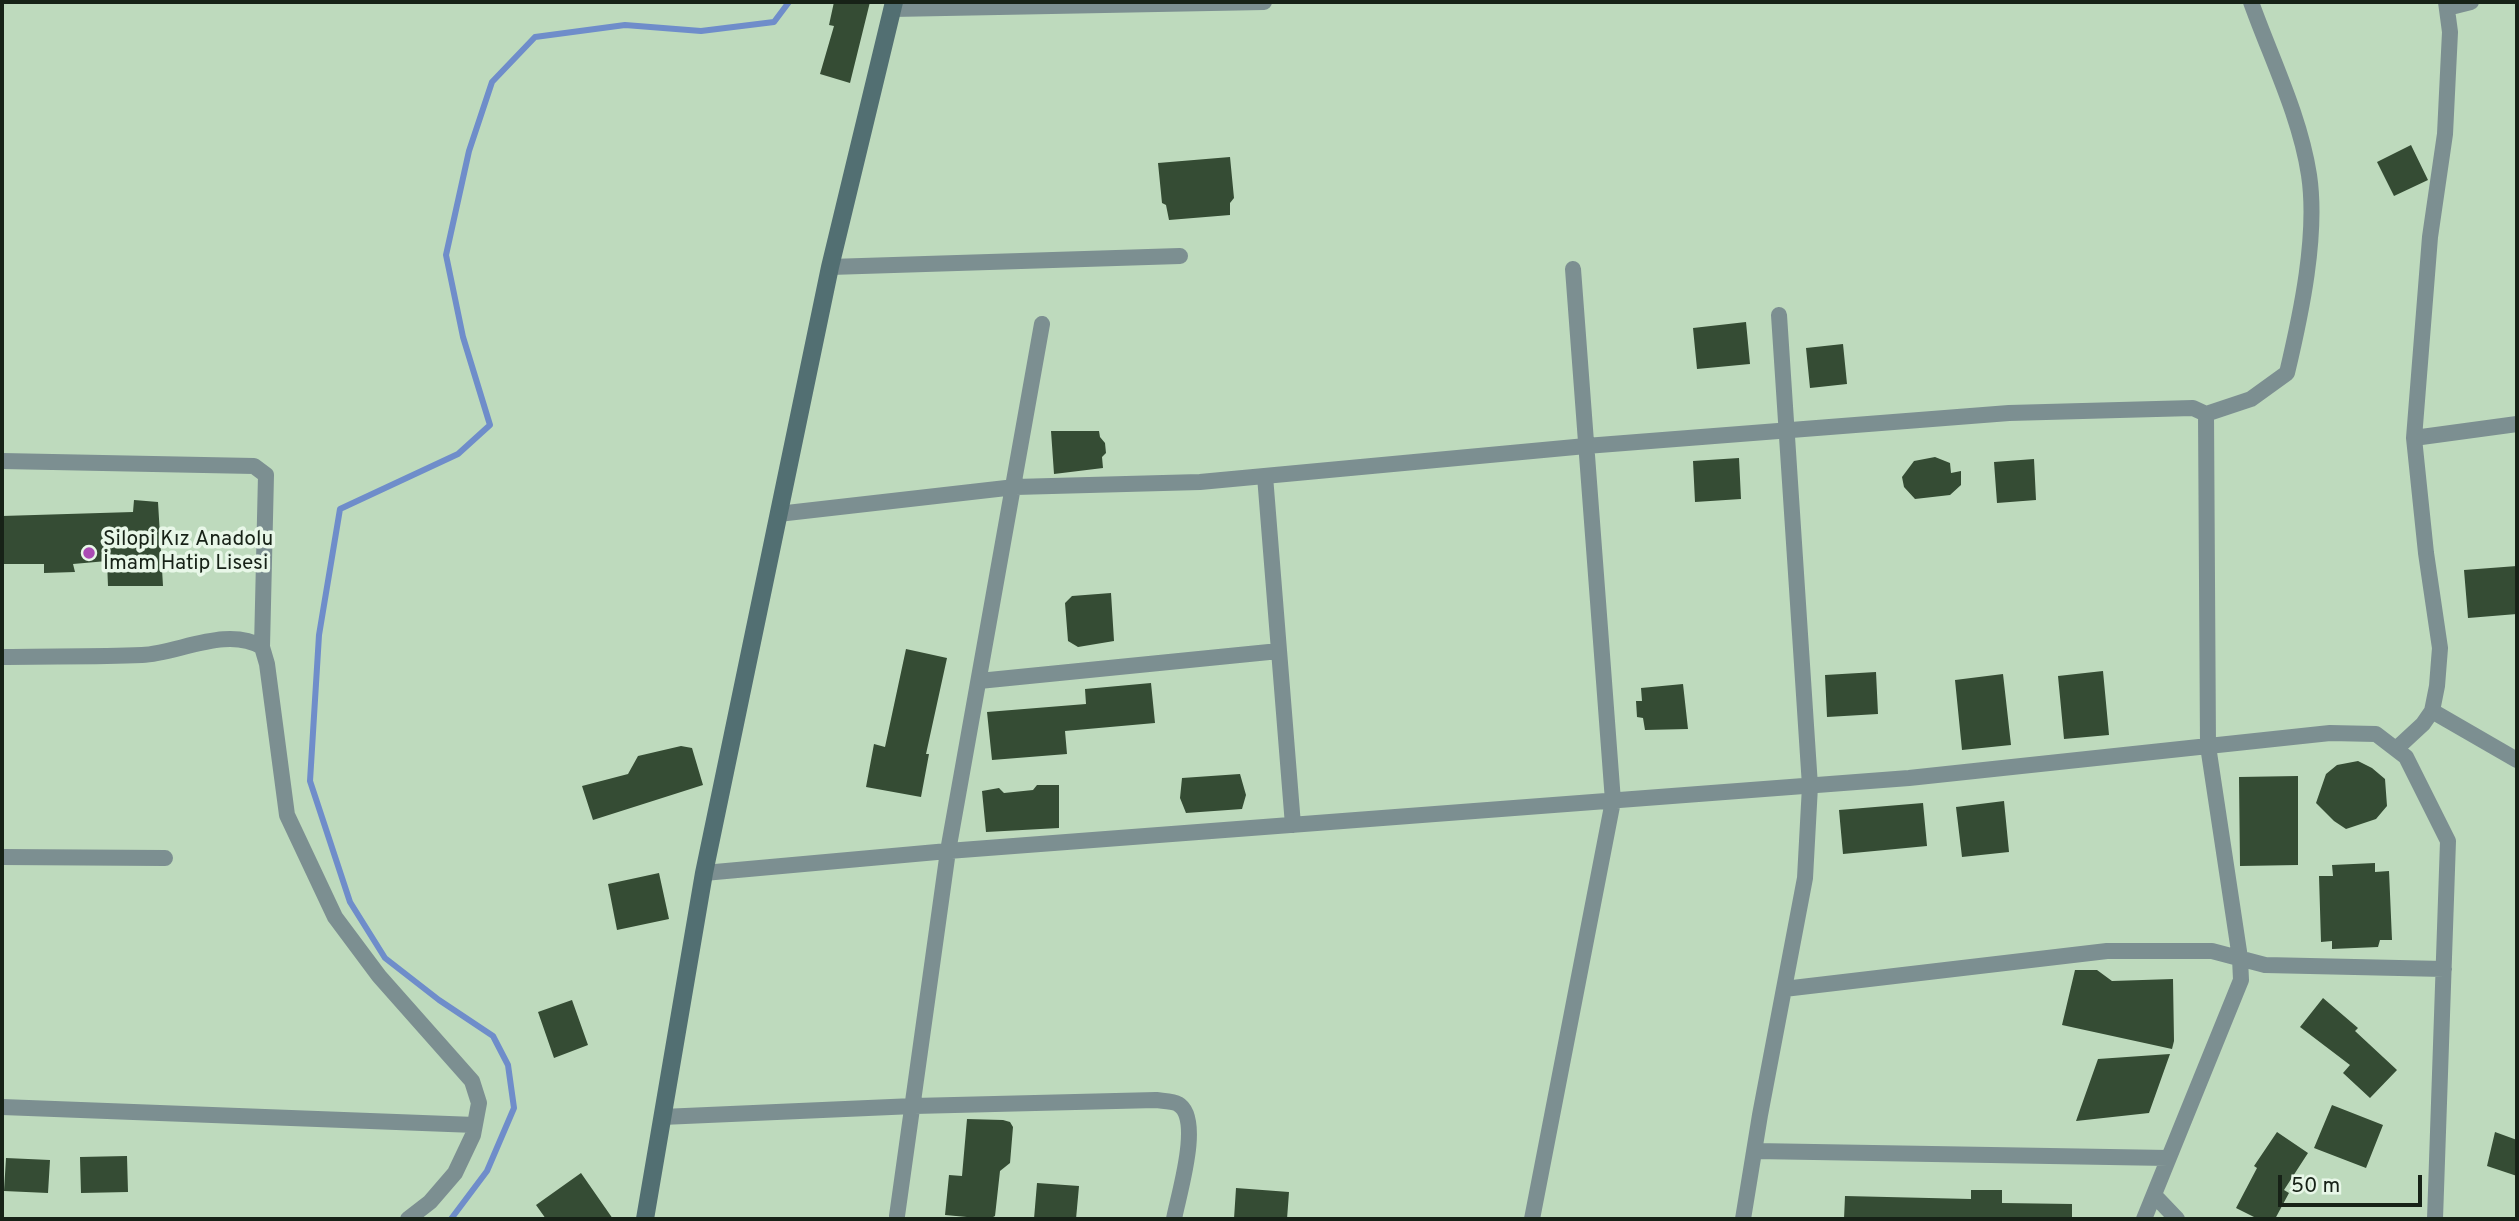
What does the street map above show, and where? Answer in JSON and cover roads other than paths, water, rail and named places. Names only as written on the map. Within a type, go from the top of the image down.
[{"type":"street","points":[[645,1219],[704,873],[830,267],[893,5],[1264,2]]},
{"type":"street","points":[[778,514],[1015,487],[1200,482],[1586,446],[2009,413],[2193,408],[2206,414],[2251,399],[2287,373],[2296,335],[2311,229],[2309,176],[2297,127],[2251,2]]},
{"type":"street","points":[[2396,749],[2423,724],[2432,710],[2437,686],[2440,648],[2426,553],[2414,438],[2430,237],[2445,134],[2450,32],[2446,5],[2471,2]]},
{"type":"street","points":[[830,267],[1180,256]]},
{"type":"street","points":[[1532,1219],[1614,801],[1573,269]]},
{"type":"street","points":[[1743,1219],[1805,878],[1810,786],[1779,315]]},
{"type":"street","points":[[897,1216],[948,851],[1042,324]]},
{"type":"street","points":[[2144,1219],[2241,980],[2208,746],[2206,414]]},
{"type":"street","points":[[2414,438],[2517,424]]},
{"type":"street","points":[[2,461],[254,466],[265,475],[262,647],[267,664],[287,815],[335,918],[379,976],[472,1081],[479,1103],[473,1135],[455,1173],[430,1202],[408,1219]]},
{"type":"street","points":[[1265,476],[1293,825]]},
{"type":"street","points":[[2,657],[145,654],[216,640],[250,640],[262,647]]},
{"type":"street","points":[[979,681],[1279,650]]},
{"type":"street","points":[[2432,710],[2517,760]]},
{"type":"street","points":[[704,873],[948,851],[1909,778],[2330,733],[2376,734],[2406,757],[2448,841],[2435,1219]]},
{"type":"street","points":[[2,857],[165,858]]},
{"type":"street","points":[[1784,989],[2107,951],[2212,951],[2265,965],[2444,969]]},
{"type":"street","points":[[662,1117],[914,1106],[1156,1100],[1178,1104],[1186,1113],[1191,1134],[1174,1219]]},
{"type":"street","points":[[2,1107],[475,1125]]},
{"type":"street","points":[[1755,1151],[2168,1158]]},
{"type":"street","points":[[2155,1196],[2177,1219]]},
{"type":"waterway","points":[[451,1219],[487,1171],[514,1108],[508,1065],[493,1036],[439,1000],[385,958],[350,902],[310,781],[319,635],[340,509],[458,454],[490,425],[463,337],[446,255],[469,151],[492,82],[535,37],[625,25],[701,31],[774,22],[789,2]]},
{"type":"place","name":"Silopi Kız Anadolu İmam Hatip Lisesi","points":[[89,553]]}]
